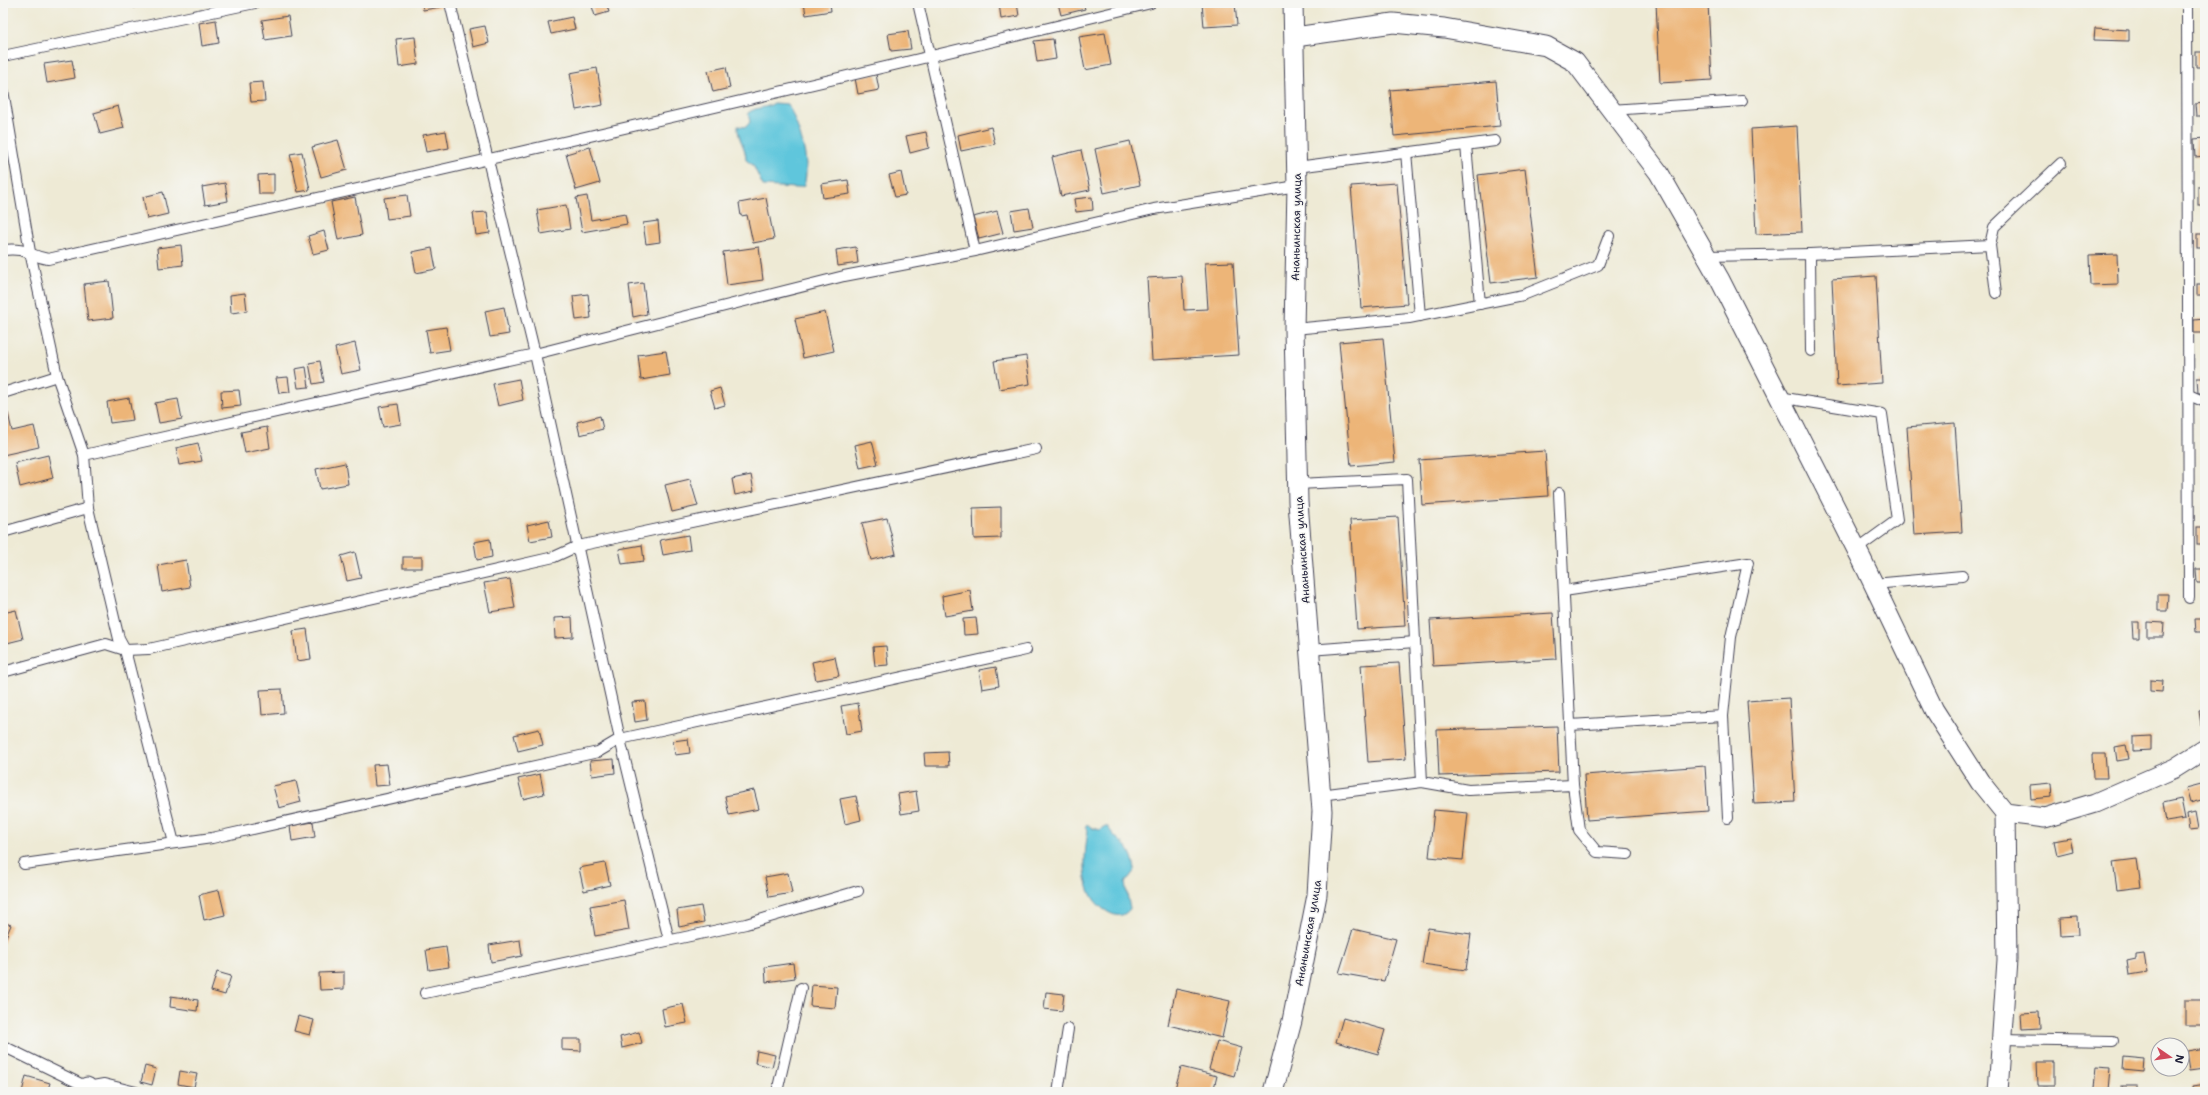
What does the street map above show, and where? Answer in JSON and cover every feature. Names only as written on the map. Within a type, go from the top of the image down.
[{"type":"street","name":"Ананьинская улица","points":[[1273,1092],[1292,1020],[1317,895],[1322,811],[1297,484],[1294,329],[1297,167],[1293,3]]},
{"type":"street","points":[[1295,36],[1393,23],[1444,28],[1546,46],[1575,62],[1658,173],[1706,256],[1779,397],[1857,549],[1934,710],[1980,782],[2005,813],[2007,960],[1998,1092]]},
{"type":"street","points":[[2005,813],[2045,818],[2095,803],[2174,768],[2205,749]]},
{"type":"lane","points":[[3,56],[255,3]]},
{"type":"lane","points":[[450,3],[535,354],[620,739],[669,940]]},
{"type":"lane","points":[[918,3],[932,57],[975,251]]},
{"type":"lane","points":[[3,250],[18,248],[30,252],[40,258],[48,259],[488,160],[932,57],[1151,3]]},
{"type":"lane","points":[[2187,3],[2187,379],[2189,395],[2189,598]]},
{"type":"lane","points":[[3,90],[30,252],[57,376],[84,455],[88,508],[119,639],[125,650],[174,843]]},
{"type":"lane","points":[[1611,110],[1742,101]]},
{"type":"lane","points":[[1297,167],[1495,141]]},
{"type":"lane","points":[[1466,145],[1480,304]]},
{"type":"lane","points":[[1406,152],[1420,316]]},
{"type":"lane","points":[[1996,293],[1990,245],[1994,227],[2061,163]]},
{"type":"lane","points":[[84,455],[535,354],[844,276],[975,251],[1154,209],[1297,186]]},
{"type":"lane","points":[[1294,329],[1420,316],[1523,295],[1598,265],[1609,236]]},
{"type":"lane","points":[[1706,256],[1810,254],[1990,245]]},
{"type":"lane","points":[[1810,254],[1811,351]]},
{"type":"lane","points":[[3,392],[57,376]]},
{"type":"lane","points":[[2189,395],[2205,402]]},
{"type":"lane","points":[[1779,397],[1882,414],[1897,520],[1857,549]]},
{"type":"lane","points":[[3,672],[106,644],[125,650],[149,649],[546,559],[578,546],[1036,449]]},
{"type":"lane","points":[[1297,484],[1407,479],[1422,782]]},
{"type":"lane","points":[[1559,493],[1570,725],[1579,830],[1597,852],[1628,854]]},
{"type":"lane","points":[[3,532],[88,508]]},
{"type":"lane","points":[[1564,591],[1748,563],[1731,637],[1723,716],[1728,818]]},
{"type":"lane","points":[[1874,584],[1962,576]]},
{"type":"lane","points":[[1309,650],[1415,642]]},
{"type":"lane","points":[[24,864],[212,838],[598,752],[620,739],[1026,650]]},
{"type":"lane","points":[[1570,725],[1723,716]]},
{"type":"lane","points":[[1320,795],[1422,782],[1468,790],[1574,785]]},
{"type":"lane","points":[[425,993],[746,924],[858,891]]},
{"type":"lane","points":[[777,1092],[801,988]]},
{"type":"lane","points":[[1058,1092],[1068,1029]]},
{"type":"lane","points":[[2002,1039],[2113,1041]]},
{"type":"lane","points":[[3,1046],[87,1090],[104,1084],[136,1092]]},
{"type":"water","points":[[774,103],[788,104],[800,134],[806,166],[804,186],[796,188],[763,186],[753,165],[746,160],[738,126],[746,127],[750,122],[748,113],[751,111]]},
{"type":"water","points":[[1087,824],[1092,828],[1100,830],[1103,827],[1108,827],[1131,854],[1135,870],[1125,883],[1130,909],[1125,914],[1111,914],[1099,905],[1092,896],[1088,886],[1085,864],[1088,830],[1085,827]]},
{"type":"building","points":[[133,3],[150,3],[134,8]]},
{"type":"building","points":[[422,3],[440,3],[441,7],[423,10]]},
{"type":"building","points":[[591,3],[606,3],[609,12],[595,16]]},
{"type":"building","points":[[804,3],[830,3],[831,11],[806,15]]},
{"type":"building","points":[[999,3],[1017,3],[1019,16],[1001,19]]},
{"type":"building","points":[[1058,3],[1083,3],[1085,9],[1061,15]]},
{"type":"building","points":[[1202,3],[1235,3],[1237,25],[1204,27]]},
{"type":"building","points":[[1656,3],[1708,3],[1712,80],[1660,83]]},
{"type":"building","points":[[288,16],[291,36],[265,40],[262,20]]},
{"type":"building","points":[[572,17],[575,29],[551,34],[548,22]]},
{"type":"building","points":[[216,20],[219,43],[202,46],[199,23]]},
{"type":"building","points":[[485,26],[489,43],[473,47],[469,29]]},
{"type":"building","points":[[2095,28],[2129,30],[2129,41],[2094,40]]},
{"type":"building","points":[[908,31],[911,49],[891,51],[888,34]]},
{"type":"building","points":[[1105,33],[1111,65],[1085,70],[1079,37]]},
{"type":"building","points":[[415,37],[418,64],[399,67],[396,39]]},
{"type":"building","points":[[1053,39],[1056,59],[1037,62],[1034,41]]},
{"type":"building","points":[[2196,52],[2205,52],[2205,67],[2196,67]]},
{"type":"building","points":[[72,60],[75,78],[47,83],[44,64]]},
{"type":"building","points":[[726,67],[730,88],[713,92],[708,71]]},
{"type":"building","points":[[597,68],[603,105],[576,110],[570,73]]},
{"type":"building","points":[[876,74],[879,90],[858,94],[855,78]]},
{"type":"building","points":[[1496,81],[1500,126],[1394,136],[1390,90]]},
{"type":"building","points":[[263,82],[265,101],[251,102],[249,83]]},
{"type":"building","points":[[2205,103],[2205,116],[2196,116],[2195,104]]},
{"type":"building","points":[[118,106],[124,128],[100,134],[94,113]]},
{"type":"building","points":[[1797,126],[1802,232],[1756,234],[1751,129]]},
{"type":"building","points":[[991,127],[995,144],[961,151],[958,135]]},
{"type":"building","points":[[446,131],[449,148],[426,152],[423,135]]},
{"type":"building","points":[[926,132],[929,148],[910,153],[906,136]]},
{"type":"building","points":[[2205,138],[2205,156],[2195,157],[2194,139]]},
{"type":"building","points":[[338,140],[347,170],[321,177],[312,147]]},
{"type":"building","points":[[1130,141],[1140,185],[1104,193],[1095,149]]},
{"type":"building","points":[[590,147],[600,183],[576,190],[566,154]]},
{"type":"building","points":[[1081,150],[1090,190],[1061,196],[1052,157]]},
{"type":"building","points":[[302,152],[310,190],[298,192],[290,154]]},
{"type":"building","points":[[1525,169],[1538,277],[1491,283],[1478,175]]},
{"type":"building","points":[[901,172],[906,195],[895,197],[889,175]]},
{"type":"building","points":[[274,174],[274,194],[259,194],[258,175]]},
{"type":"building","points":[[848,180],[850,194],[823,198],[821,184]]},
{"type":"building","points":[[225,183],[228,201],[205,205],[202,187]]},
{"type":"building","points":[[1397,183],[1407,304],[1361,308],[1351,186]]},
{"type":"building","points":[[2198,187],[2205,187],[2205,205],[2198,205]]},
{"type":"building","points":[[163,192],[168,214],[147,219],[143,197]]},
{"type":"building","points":[[407,195],[410,216],[387,219],[384,198]]},
{"type":"building","points":[[587,196],[591,220],[625,214],[627,224],[582,232],[576,198]]},
{"type":"building","points":[[355,197],[362,235],[338,240],[331,202]]},
{"type":"building","points":[[1092,197],[1093,210],[1076,212],[1074,199]]},
{"type":"building","points":[[766,198],[774,239],[753,243],[747,215],[741,216],[739,203]]},
{"type":"building","points":[[566,205],[570,229],[541,234],[537,210]]},
{"type":"building","points":[[1029,208],[1033,227],[1014,230],[1011,211]]},
{"type":"building","points":[[997,211],[1003,233],[979,239],[973,217]]},
{"type":"building","points":[[487,212],[490,233],[476,235],[473,213]]},
{"type":"building","points":[[658,221],[660,242],[646,244],[643,223]]},
{"type":"building","points":[[324,231],[329,250],[313,254],[308,236]]},
{"type":"building","points":[[2197,234],[2205,234],[2205,248],[2197,248]]},
{"type":"building","points":[[181,245],[183,265],[159,268],[157,248]]},
{"type":"building","points":[[759,247],[763,280],[727,285],[723,252]]},
{"type":"building","points":[[856,247],[858,263],[838,266],[836,250]]},
{"type":"building","points":[[432,248],[436,269],[416,273],[412,252]]},
{"type":"building","points":[[2117,254],[2118,284],[2090,285],[2089,255]]},
{"type":"building","points":[[1233,262],[1239,355],[1152,360],[1147,278],[1182,276],[1184,310],[1208,309],[1205,263]]},
{"type":"building","points":[[1876,276],[1882,383],[1837,386],[1832,279]]},
{"type":"building","points":[[109,281],[113,318],[88,321],[84,284]]},
{"type":"building","points":[[643,283],[647,314],[633,317],[629,285]]},
{"type":"building","points":[[2197,284],[2205,284],[2205,295],[2197,295]]},
{"type":"building","points":[[245,293],[247,311],[231,313],[230,295]]},
{"type":"building","points":[[588,294],[591,318],[576,320],[573,296]]},
{"type":"building","points":[[504,307],[509,334],[490,337],[485,311]]},
{"type":"building","points":[[825,312],[834,351],[803,358],[795,319]]},
{"type":"building","points":[[2205,319],[2205,333],[2194,333],[2194,320]]},
{"type":"building","points":[[446,327],[450,350],[430,353],[426,330]]},
{"type":"building","points":[[1383,338],[1395,462],[1351,466],[1339,342]]},
{"type":"building","points":[[355,343],[361,370],[341,374],[335,348]]},
{"type":"building","points":[[666,351],[670,375],[641,380],[638,355]]},
{"type":"building","points":[[1026,356],[1030,384],[999,389],[994,361]]},
{"type":"building","points":[[320,361],[324,382],[313,384],[309,363]]},
{"type":"building","points":[[306,367],[309,387],[298,388],[295,369]]},
{"type":"building","points":[[288,377],[290,392],[279,393],[276,378]]},
{"type":"building","points":[[2197,378],[2205,378],[2205,393],[2198,393]]},
{"type":"building","points":[[519,379],[523,400],[498,406],[493,384]]},
{"type":"building","points":[[720,388],[725,405],[715,408],[710,391]]},
{"type":"building","points":[[239,390],[241,406],[222,408],[221,391]]},
{"type":"building","points":[[129,398],[133,420],[110,423],[107,402]]},
{"type":"building","points":[[178,399],[182,419],[159,423],[155,403]]},
{"type":"building","points":[[398,404],[401,424],[383,427],[379,407]]},
{"type":"building","points":[[8,413],[12,431],[34,426],[39,447],[3,455],[3,414]]},
{"type":"building","points":[[600,416],[603,429],[580,435],[577,422]]},
{"type":"building","points":[[1955,423],[1962,532],[1914,535],[1907,427]]},
{"type":"building","points":[[267,427],[270,448],[245,453],[241,432]]},
{"type":"building","points":[[872,441],[878,464],[860,468],[855,445]]},
{"type":"building","points":[[198,443],[202,461],[179,465],[176,448]]},
{"type":"building","points":[[1545,451],[1548,496],[1422,505],[1419,460]]},
{"type":"building","points":[[48,455],[53,478],[20,487],[15,463]]},
{"type":"building","points":[[345,463],[348,484],[320,489],[316,469]]},
{"type":"building","points":[[751,475],[754,491],[735,495],[732,479]]},
{"type":"building","points":[[690,479],[698,506],[672,512],[665,485]]},
{"type":"building","points":[[1001,507],[1001,538],[974,539],[973,508]]},
{"type":"building","points":[[1398,517],[1405,626],[1357,629],[1350,520]]},
{"type":"building","points":[[887,518],[896,554],[871,560],[862,523]]},
{"type":"building","points":[[549,520],[552,537],[530,541],[527,525]]},
{"type":"building","points":[[2197,527],[2205,527],[2205,544],[2197,544]]},
{"type":"building","points":[[688,535],[690,550],[663,555],[660,540]]},
{"type":"building","points":[[490,539],[492,557],[477,560],[474,542]]},
{"type":"building","points":[[642,545],[644,561],[622,564],[619,549]]},
{"type":"building","points":[[355,552],[361,578],[347,581],[341,556]]},
{"type":"building","points":[[403,557],[422,557],[422,568],[403,568]]},
{"type":"building","points":[[186,560],[190,587],[162,592],[158,565]]},
{"type":"building","points":[[2196,569],[2205,569],[2205,583],[2197,583]]},
{"type":"building","points":[[510,579],[515,608],[490,612],[484,583]]},
{"type":"building","points":[[970,590],[973,611],[945,616],[942,596]]},
{"type":"building","points":[[2158,594],[2168,594],[2167,611],[2158,611]]},
{"type":"building","points":[[16,610],[23,639],[3,644],[3,613]]},
{"type":"building","points":[[1553,613],[1556,659],[1433,666],[1430,620]]},
{"type":"building","points":[[572,617],[573,637],[555,638],[554,618]]},
{"type":"building","points":[[976,618],[978,634],[964,635],[963,619]]},
{"type":"building","points":[[2195,619],[2205,619],[2205,632],[2196,632]]},
{"type":"building","points":[[2132,622],[2139,622],[2139,638],[2133,638]]},
{"type":"building","points":[[2147,622],[2164,623],[2163,637],[2147,637]]},
{"type":"building","points":[[307,629],[311,659],[297,661],[293,631]]},
{"type":"building","points":[[886,646],[888,665],[875,666],[873,647]]},
{"type":"building","points":[[835,657],[839,676],[816,680],[812,662]]},
{"type":"building","points":[[1399,663],[1406,759],[1368,762],[1361,665]]},
{"type":"building","points":[[996,667],[999,686],[982,689],[979,670]]},
{"type":"building","points":[[2150,680],[2163,681],[2162,692],[2150,691]]},
{"type":"building","points":[[282,689],[284,713],[262,715],[260,690]]},
{"type":"building","points":[[1789,698],[1795,802],[1754,804],[1747,701]]},
{"type":"building","points":[[645,701],[647,720],[635,722],[632,702]]},
{"type":"building","points":[[858,703],[862,731],[846,734],[841,706]]},
{"type":"building","points":[[2205,710],[2205,725],[2201,725],[2199,711]]},
{"type":"building","points":[[1557,726],[1559,772],[1439,776],[1437,730]]},
{"type":"building","points":[[539,729],[543,745],[518,751],[514,735]]},
{"type":"building","points":[[2151,736],[2151,750],[2133,751],[2133,737]]},
{"type":"building","points":[[688,739],[690,753],[675,755],[673,741]]},
{"type":"building","points":[[2126,745],[2129,759],[2117,761],[2115,747]]},
{"type":"building","points":[[948,752],[949,766],[925,766],[924,753]]},
{"type":"building","points":[[2092,754],[2105,754],[2107,778],[2093,778]]},
{"type":"building","points":[[614,759],[615,773],[592,776],[590,761]]},
{"type":"building","points":[[387,764],[390,785],[375,786],[373,765]]},
{"type":"building","points":[[1705,766],[1708,811],[1587,820],[1584,775]]},
{"type":"building","points":[[540,774],[544,794],[523,799],[518,779]]},
{"type":"building","points":[[296,781],[301,802],[279,808],[273,786]]},
{"type":"building","points":[[2051,783],[2052,797],[2031,799],[2030,785]]},
{"type":"building","points":[[2205,783],[2205,799],[2190,803],[2186,788]]},
{"type":"building","points":[[754,790],[759,809],[729,815],[725,796]]},
{"type":"building","points":[[916,791],[919,811],[901,814],[898,794]]},
{"type":"building","points":[[856,796],[861,820],[845,824],[840,799]]},
{"type":"building","points":[[2181,799],[2185,819],[2166,822],[2163,803]]},
{"type":"building","points":[[1434,810],[1468,813],[1463,860],[1429,857]]},
{"type":"building","points":[[2195,812],[2198,829],[2189,830],[2187,814]]},
{"type":"building","points":[[313,822],[315,837],[292,841],[290,826]]},
{"type":"building","points":[[2070,838],[2073,851],[2057,855],[2054,841]]},
{"type":"building","points":[[2137,859],[2141,887],[2117,890],[2113,862]]},
{"type":"building","points":[[605,863],[610,885],[584,891],[579,868]]},
{"type":"building","points":[[788,873],[792,893],[769,897],[765,877]]},
{"type":"building","points":[[219,890],[225,915],[204,920],[199,895]]},
{"type":"building","points":[[624,900],[629,930],[595,936],[590,906]]},
{"type":"building","points":[[701,906],[704,922],[679,927],[677,910]]},
{"type":"building","points":[[2077,917],[2078,935],[2061,936],[2060,918]]},
{"type":"building","points":[[3,922],[11,925],[3,944]]},
{"type":"building","points":[[1428,928],[1471,934],[1466,970],[1422,964]]},
{"type":"building","points":[[1353,929],[1396,939],[1384,981],[1339,973]]},
{"type":"building","points":[[520,940],[522,956],[491,962],[489,945]]},
{"type":"building","points":[[446,947],[449,967],[429,970],[426,950]]},
{"type":"building","points":[[2144,954],[2147,972],[2129,975],[2127,961],[2136,959],[2136,955]]},
{"type":"building","points":[[793,963],[795,978],[766,982],[765,967]]},
{"type":"building","points":[[217,972],[231,976],[225,995],[211,991]]},
{"type":"building","points":[[344,972],[344,989],[320,990],[319,973]]},
{"type":"building","points":[[812,985],[837,987],[835,1008],[810,1006]]},
{"type":"building","points":[[1176,989],[1230,1001],[1222,1038],[1168,1025]]},
{"type":"building","points":[[1046,992],[1064,994],[1062,1011],[1044,1009]]},
{"type":"building","points":[[171,996],[198,1000],[197,1011],[170,1007]]},
{"type":"building","points":[[2185,1000],[2202,1000],[2202,1025],[2185,1025]]},
{"type":"building","points":[[683,1004],[687,1023],[665,1027],[662,1009]]},
{"type":"building","points":[[2039,1012],[2040,1028],[2022,1029],[2021,1013]]},
{"type":"building","points":[[298,1016],[314,1020],[310,1035],[294,1031]]},
{"type":"building","points":[[1343,1018],[1385,1030],[1378,1054],[1336,1042]]},
{"type":"building","points":[[639,1032],[642,1043],[622,1048],[620,1037]]},
{"type":"building","points":[[562,1039],[581,1039],[581,1051],[562,1050]]},
{"type":"building","points":[[1217,1041],[1242,1048],[1234,1076],[1209,1069]]},
{"type":"building","points":[[2205,1048],[2205,1068],[2190,1070],[2190,1050]]},
{"type":"building","points":[[757,1051],[775,1055],[772,1067],[755,1063]]},
{"type":"building","points":[[2124,1057],[2145,1059],[2144,1072],[2123,1070]]},
{"type":"building","points":[[2037,1062],[2054,1062],[2054,1085],[2038,1085]]},
{"type":"building","points":[[145,1066],[156,1069],[152,1085],[141,1082]]},
{"type":"building","points":[[2096,1066],[2111,1067],[2109,1089],[2094,1088]]},
{"type":"building","points":[[1181,1067],[1217,1076],[1213,1092],[1174,1092]]},
{"type":"building","points":[[180,1071],[197,1074],[194,1087],[178,1084]]},
{"type":"building","points":[[26,1076],[50,1083],[47,1092],[22,1092]]},
{"type":"building","points":[[2205,1084],[2205,1092],[2193,1092],[2192,1086]]},
{"type":"building","points":[[2121,1086],[2136,1086],[2136,1092],[2121,1092]]}]
